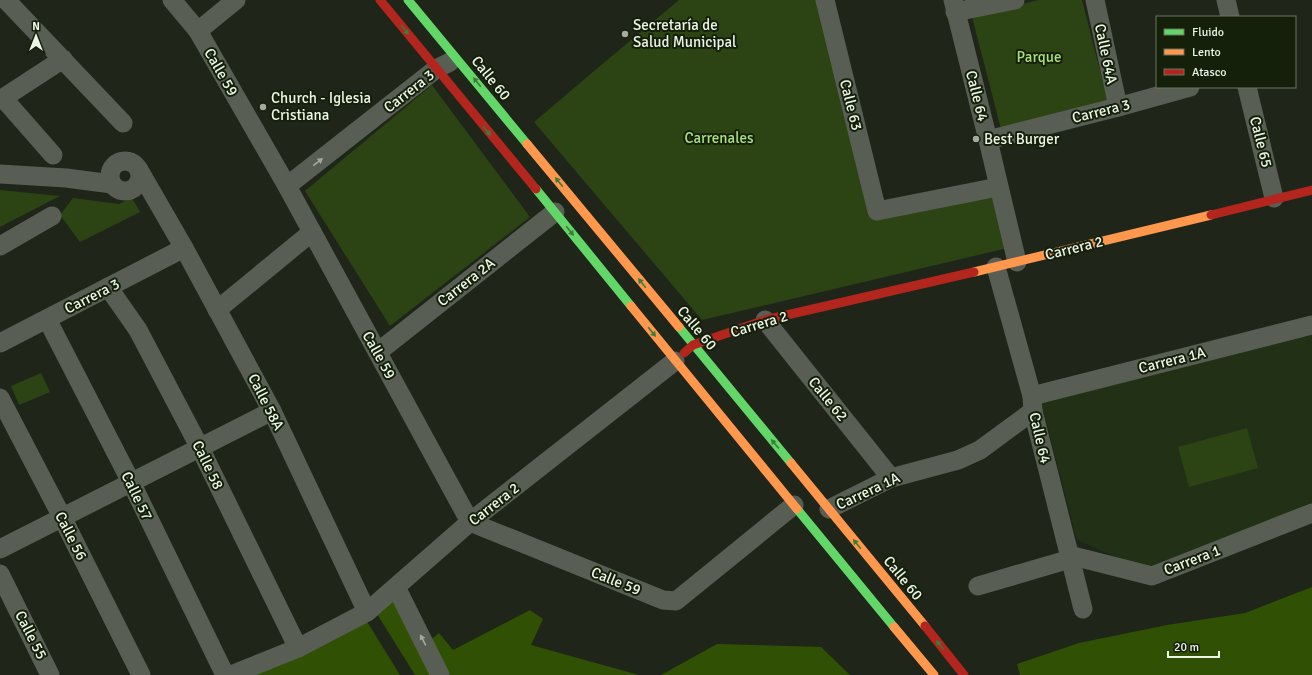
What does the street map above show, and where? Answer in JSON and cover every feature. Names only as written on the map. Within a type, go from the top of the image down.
[{"type":"main road","points":[[380,0],[934,675]]},
{"type":"main road","name":"Calle 60","points":[[408,0],[829,509],[964,675]]},
{"type":"main road","name":"Carrera 2","points":[[675,361],[693,345],[765,320],[996,267],[1274,198],[1312,190]]},
{"type":"street","name":"Calle 59","points":[[172,0],[198,31],[287,186],[470,522],[663,600],[676,601],[794,505]]},
{"type":"street","points":[[198,31],[236,0]]},
{"type":"street","name":"Calle 63","points":[[825,0],[877,211],[998,187]]},
{"type":"street","points":[[954,6],[1015,0]]},
{"type":"street","name":"Calle 64A","points":[[1095,0],[1118,107]]},
{"type":"street","points":[[1226,0],[1230,16]]},
{"type":"street","name":"Calle 64","points":[[954,6],[1017,262]]},
{"type":"street","points":[[7,9],[63,59],[124,123]]},
{"type":"street","name":"Carrera 3","points":[[287,186],[436,69],[457,58]]},
{"type":"street","points":[[53,155],[2,99],[63,59]]},
{"type":"street","name":"Carrera 3","points":[[988,140],[1186,88]]},
{"type":"street","name":"Calle 65","points":[[1247,88],[1274,198]]},
{"type":"street","points":[[127,160],[132,162],[139,170],[140,180],[134,188],[122,191],[116,188],[112,175],[121,161],[127,160]]},
{"type":"street","name":"Calle 58A","points":[[139,170],[184,248],[272,411],[367,612]]},
{"type":"street","points":[[0,174],[66,178],[112,175]]},
{"type":"street","points":[[134,188],[154,197]]},
{"type":"street","name":"Carrera 2A","points":[[378,352],[555,212]]},
{"type":"street","points":[[0,246],[52,216]]},
{"type":"street","points":[[217,310],[312,232]]},
{"type":"street","name":"Carrera 3","points":[[0,343],[184,248]]},
{"type":"street","name":"Calle 64","points":[[996,267],[1033,403],[1083,609]]},
{"type":"street","name":"Calle 58","points":[[108,287],[138,330],[200,448],[298,648]]},
{"type":"street","name":"Calle 57","points":[[47,319],[131,482],[225,675]]},
{"type":"street","name":"Calle 62","points":[[765,320],[891,478]]},
{"type":"street","name":"Carrera 1A","points":[[829,509],[891,478],[958,460],[980,450],[1033,403],[1312,325]]},
{"type":"street","name":"Carrera 2","points":[[231,675],[298,648],[367,612],[470,522],[675,361]]},
{"type":"street","name":"Calle 56","points":[[0,398],[62,517],[141,675]]},
{"type":"street","points":[[0,549],[272,411]]},
{"type":"street","name":"Carrera 1","points":[[1070,557],[1152,576],[1312,513]]},
{"type":"street","points":[[978,586],[1070,557]]},
{"type":"street","name":"Calle 55","points":[[0,574],[50,675]]},
{"type":"street","points":[[396,587],[440,675]]},
{"type":"shaded area","points":[[1312,330],[1312,508],[1150,572],[1077,540],[1040,399]]},
{"type":"green space","name":"Carrenales","points":[[679,0],[821,0],[873,217],[994,189],[1008,248],[702,320],[534,122]]},
{"type":"green space","name":"Parque","points":[[1038,0],[1082,0],[1109,106],[1002,133],[972,17]]},
{"type":"green space","points":[[432,85],[530,217],[390,326],[305,191]]},
{"type":"green space","points":[[0,190],[60,196],[0,227]]},
{"type":"green space","points":[[73,198],[119,204],[132,198],[140,212],[80,242],[60,215]]},
{"type":"green space","points":[[41,373],[50,392],[19,405],[11,386]]},
{"type":"green space","points":[[1247,428],[1258,468],[1189,487],[1178,447]]},
{"type":"green space","points":[[1312,587],[1312,675],[1020,675],[1017,664],[1079,643],[1167,625],[1245,613]]},
{"type":"green space","points":[[394,599],[423,646],[439,633],[453,650],[530,610],[543,619],[531,645],[639,675],[415,675],[377,614]]},
{"type":"green space","points":[[366,620],[400,675],[239,675]]},
{"type":"green space","points":[[717,644],[821,647],[850,675],[661,675]]},
{"type":"traffic: fast","points":[[408,0],[527,144]]},
{"type":"traffic: fast","points":[[536,189],[631,306]]},
{"type":"traffic: fast","points":[[679,327],[791,463]]},
{"type":"traffic: fast","points":[[797,509],[894,627]]},
{"type":"traffic: slow","points":[[527,144],[679,327]]},
{"type":"traffic: slow","points":[[974,272],[1211,215]]},
{"type":"traffic: slow","points":[[631,306],[797,509]]},
{"type":"traffic: slow","points":[[791,463],[925,626]]},
{"type":"traffic: slow","points":[[894,627],[934,675]]},
{"type":"traffic: jam","points":[[380,0],[536,189]]},
{"type":"traffic: jam","points":[[1211,215],[1312,190]]},
{"type":"traffic: jam","points":[[684,353],[693,345],[765,320],[974,272]]},
{"type":"traffic: jam","points":[[925,626],[964,675]]},
{"type":"place","name":"Secretaría de Salud Municipal","points":[[625,34]]},
{"type":"place","name":"Church - Iglesia Cristiana","points":[[263,107]]},
{"type":"place","name":"Best Burger","points":[[976,139]]}]
